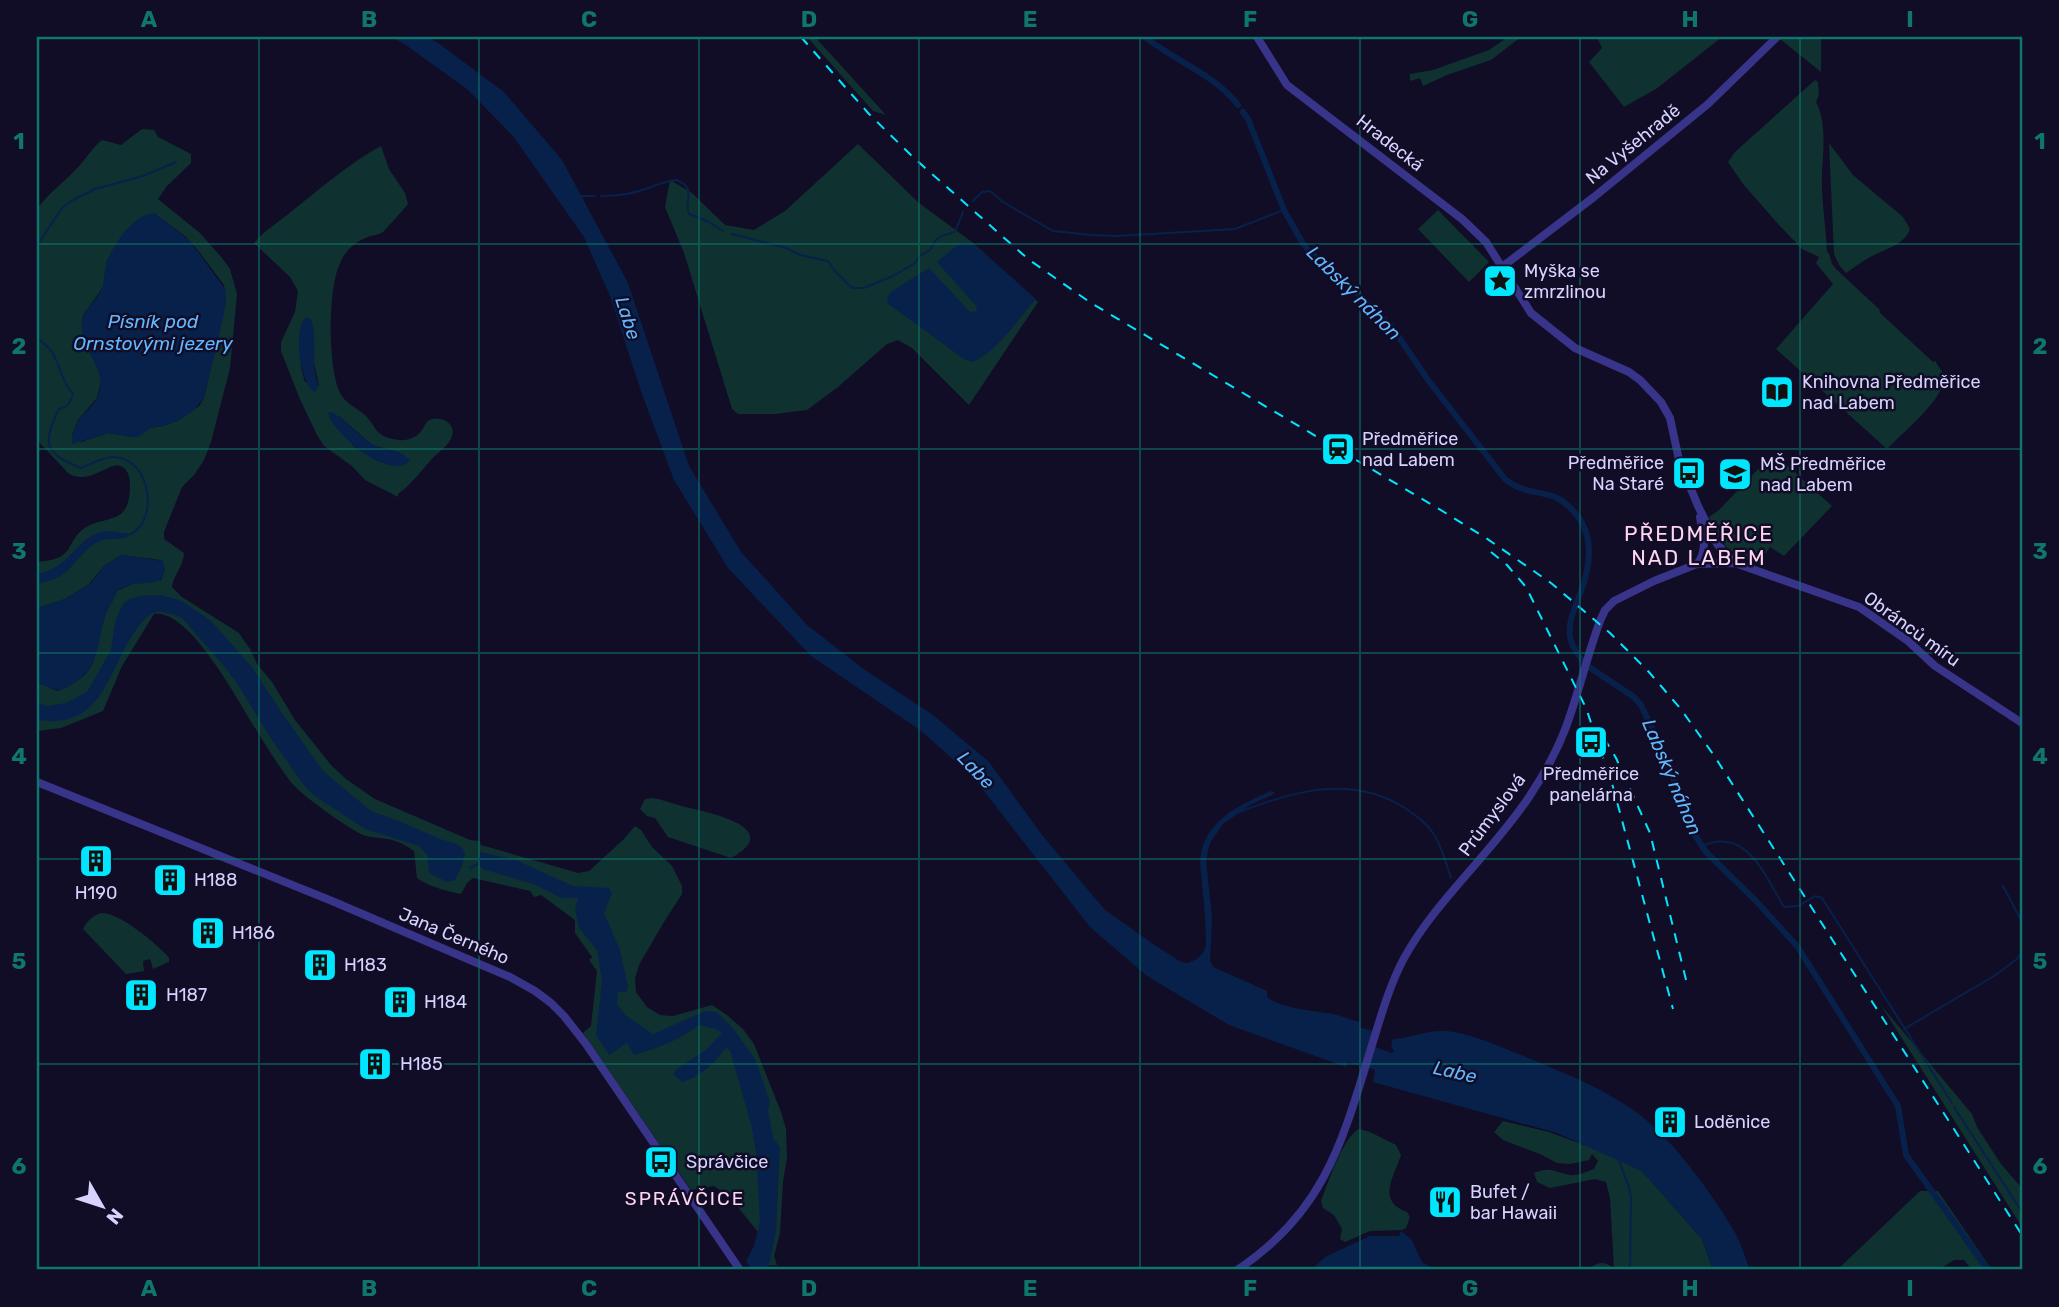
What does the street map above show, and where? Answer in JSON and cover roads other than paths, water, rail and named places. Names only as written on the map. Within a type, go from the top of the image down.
[{"type":"street","name":"Na Vyšehradě","points":[[1502,267],[1594,197],[1708,104],[1777,37]]},
{"type":"street","name":"Hradecká","points":[[1258,40],[1287,85],[1462,219],[1486,242],[1502,267]]},
{"type":"street","points":[[1502,267],[1531,313],[1550,330],[1575,348],[1629,372],[1661,402],[1670,418],[1679,460],[1698,506],[1717,544],[1735,563]]},
{"type":"street","points":[[1697,564],[1705,548],[1698,506]]},
{"type":"street","name":"Obránců míru","points":[[1720,563],[1735,563],[1859,607],[1908,641],[1935,666],[2022,723]]},
{"type":"street","name":"Průmyslová","points":[[1237,1270],[1295,1221],[1318,1191],[1336,1155],[1390,990],[1411,945],[1520,809],[1535,786],[1564,731],[1605,610],[1614,600],[1697,564],[1720,563]]},
{"type":"street","name":"Jana Černého","points":[[37,782],[344,906],[498,972],[535,991],[564,1016],[586,1044],[740,1270]]},
{"type":"water","name":"Labe","points":[[391,37],[427,37],[438,43],[504,92],[562,160],[628,283],[689,466],[741,552],[807,625],[865,670],[933,715],[989,762],[1042,835],[1105,910],[1181,962],[1188,963],[1197,959],[1206,945],[1200,863],[1207,836],[1214,826],[1235,809],[1271,791],[1275,792],[1223,824],[1210,843],[1206,860],[1212,918],[1210,961],[1213,967],[1267,991],[1267,997],[1282,1005],[1360,1022],[1359,1027],[1379,1033],[1375,1047],[1392,1053],[1393,1039],[1431,1032],[1455,1032],[1531,1059],[1611,1096],[1649,1123],[1690,1167],[1734,1231],[1750,1270],[1713,1270],[1702,1239],[1642,1171],[1557,1133],[1373,1082],[1375,1070],[1348,1062],[1346,1067],[1229,1025],[1147,976],[1090,927],[973,777],[920,730],[811,656],[728,568],[674,480],[610,296],[584,237],[513,136],[467,89]]},
{"type":"water","name":"Písník pod Ornstovými jezery","points":[[154,213],[190,241],[225,289],[223,318],[204,398],[192,412],[179,420],[150,428],[140,436],[108,433],[72,444],[76,426],[96,400],[100,384],[97,368],[86,347],[82,331],[83,317],[102,288],[107,262],[120,238],[138,219]]},
{"type":"water","points":[[963,243],[975,245],[1036,299],[991,350],[973,362],[964,359],[887,303],[892,291],[929,268],[970,312],[976,311],[977,307],[937,262]]},
{"type":"water","points":[[306,317],[311,319],[314,331],[318,385],[315,392],[305,378],[300,356],[300,333]]},
{"type":"water","points":[[332,412],[370,443],[403,454],[410,461],[401,466],[389,465],[363,453],[340,433],[328,413]]},
{"type":"water","points":[[108,531],[131,534],[95,544],[64,574],[37,584],[37,574],[59,565],[88,538]]},
{"type":"water","points":[[121,555],[163,561],[164,575],[157,581],[131,584],[117,591],[105,616],[94,659],[77,681],[57,690],[37,682],[37,608],[65,599],[90,584],[104,566]]},
{"type":"water","points":[[161,595],[182,601],[211,621],[252,667],[323,771],[371,811],[457,844],[463,849],[465,854],[462,866],[455,880],[447,882],[431,874],[427,855],[419,846],[365,829],[306,788],[235,680],[183,619],[175,615],[158,611],[144,620],[124,649],[108,682],[89,708],[76,717],[59,721],[37,720],[37,702],[47,706],[66,703],[87,692],[111,650],[115,622],[123,604],[139,596]]},
{"type":"water","points":[[481,852],[516,860],[573,886],[609,888],[612,893],[604,913],[620,950],[628,987],[626,992],[618,992],[617,1004],[625,1015],[653,1034],[705,1011],[716,1012],[732,1027],[755,1059],[770,1102],[768,1110],[773,1138],[780,1147],[776,1232],[770,1261],[765,1270],[751,1269],[746,1261],[754,1246],[760,1222],[756,1153],[752,1128],[730,1050],[726,1048],[707,1069],[682,1082],[673,1074],[707,1049],[722,1033],[699,1025],[677,1039],[651,1050],[634,1055],[627,1043],[609,1055],[596,1035],[602,981],[597,950],[579,928],[575,909],[578,898],[561,898],[536,885],[483,869],[479,865]]},
{"type":"water","points":[[1401,1231],[1411,1239],[1422,1262],[1435,1270],[1311,1270],[1325,1257],[1370,1236],[1399,1236]]},
{"type":"waterway","name":"Labský náhon","points":[[1145,37],[1206,76],[1238,105]]},
{"type":"waterway","name":"Labský náhon","points":[[1243,112],[1284,210],[1308,250],[1392,327],[1428,380],[1505,479],[1523,489],[1558,498],[1581,522],[1586,532],[1589,552],[1586,574],[1570,625],[1574,648],[1589,667],[1634,697],[1641,705],[1661,747],[1695,835],[1706,852],[1797,946],[1898,1106],[1906,1155],[1988,1270]]},
{"type":"waterway","points":[[37,250],[62,208],[71,201],[95,189],[143,176],[176,162]]},
{"type":"waterway","points":[[601,196],[631,193],[677,180],[687,187],[689,214],[723,231]]},
{"type":"waterway","points":[[973,201],[982,192],[990,191],[1003,202],[1053,231],[1117,236],[1235,229],[1284,210]]},
{"type":"waterway","points":[[582,196],[595,196]]},
{"type":"waterway","points":[[732,234],[828,261],[852,288],[864,288],[915,263],[941,236],[955,232],[963,212]]},
{"type":"waterway","points":[[37,339],[45,344],[55,357],[73,394],[68,404],[59,409],[50,431],[49,439],[53,452],[81,468],[109,457],[126,460],[136,467],[143,477],[147,490],[146,516],[131,534]]},
{"type":"waterway","points":[[1234,814],[1298,793],[1320,790],[1363,791],[1384,797],[1405,808],[1430,829],[1441,849],[1451,878]]},
{"type":"waterway","points":[[1702,846],[1718,842],[1743,848],[1762,869],[1784,907],[1798,906],[1815,896],[1822,898],[1952,1103]]},
{"type":"waterway","points":[[470,868],[480,863]]},
{"type":"waterway","points":[[2003,886],[2022,922]]},
{"type":"waterway","points":[[1904,1029],[1994,976],[2022,952]]},
{"type":"waterway","points":[[1954,1107],[2022,1212]]},
{"type":"waterway","points":[[1618,1158],[1631,1197],[1630,1270]]},
{"type":"railway","points":[[801,37],[869,114],[914,158],[1028,259],[1091,303],[1486,538],[1551,583],[1610,633],[1680,708],[1713,754],[2022,1235]]},
{"type":"railway","points":[[1491,552],[1507,565],[1526,587],[1586,708],[1613,787],[1673,1009]]},
{"type":"railway","points":[[1604,738],[1650,833],[1688,988]]},
{"type":"place","name":"Myška se zmrzlinou","points":[[1500,281]]},
{"type":"place","name":"Knihovna Předměřice nad Labem","points":[[1777,392]]},
{"type":"place","name":"Předměřice nad Labem","points":[[1338,449]]},
{"type":"place","name":"Předměřice Na Staré","points":[[1689,473]]},
{"type":"place","name":"MŠ Předměřice nad Labem","points":[[1735,474]]},
{"type":"place","name":"Předměřice panelárna","points":[[1591,742]]},
{"type":"place","name":"H190","points":[[96,861]]},
{"type":"place","name":"H188","points":[[170,880]]},
{"type":"place","name":"H186","points":[[208,933]]},
{"type":"place","name":"H183","points":[[320,965]]},
{"type":"place","name":"H187","points":[[141,995]]},
{"type":"place","name":"H184","points":[[400,1002]]},
{"type":"place","name":"H185","points":[[375,1064]]},
{"type":"place","name":"Loděnice","points":[[1670,1122]]},
{"type":"place","name":"Správčice","points":[[661,1162]]},
{"type":"place","name":"Bufet / bar Hawaii","points":[[1445,1202]]},
{"type":"district","name":"PŘEDMĚŘICE NAD LABEM","points":[[1699,545]]},
{"type":"district","name":"SPRÁVČICE","points":[[685,1198]]}]
